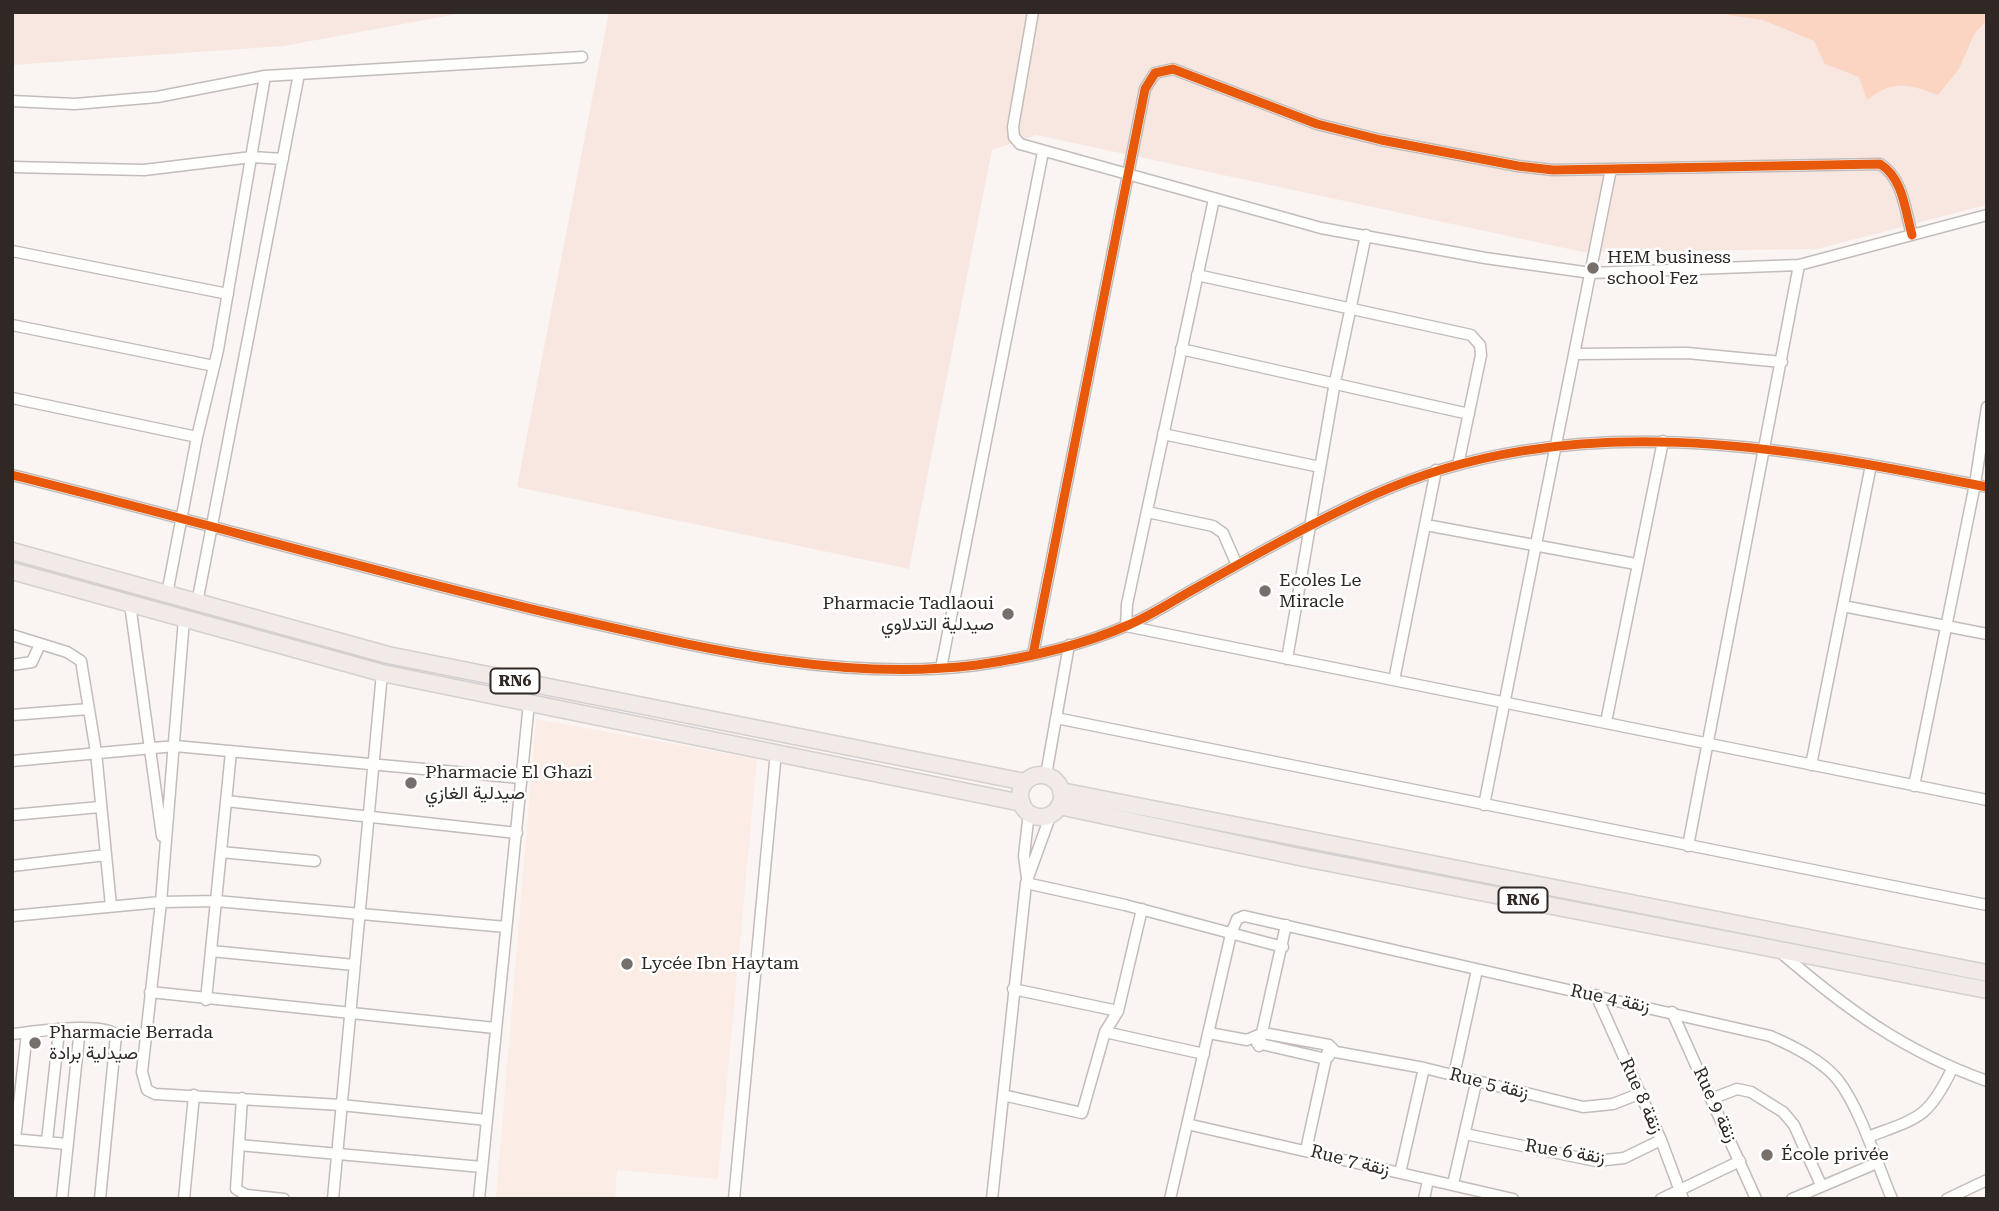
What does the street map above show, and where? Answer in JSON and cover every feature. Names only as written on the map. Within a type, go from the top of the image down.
[{"type":"main road","name":"RN6","points":[[12,551],[365,649],[459,670],[1025,782],[1039,775],[1046,775]]},
{"type":"main road","name":"RN6","points":[[12,571],[383,673],[776,752],[1026,808],[1040,816],[1057,803],[1987,973]]},
{"type":"main road","points":[[1046,775],[1058,784],[1057,803]]},
{"type":"main road","points":[[1025,782],[1020,796],[1026,808]]},
{"type":"main road","name":"RN6","points":[[1057,803],[1778,951],[1987,989]]},
{"type":"street","points":[[1033,12],[1013,127],[1014,137],[1020,144],[1321,228],[1485,258],[1591,273],[1799,265],[1987,215]]},
{"type":"street","points":[[12,102],[75,104],[157,97],[265,76],[582,57]]},
{"type":"street","points":[[1032,654],[1148,82],[1155,73],[1172,69],[1317,124],[1381,141],[1553,170],[1880,164],[1891,170],[1897,180],[1912,235]]},
{"type":"street","points":[[197,603],[299,74]]},
{"type":"street","points":[[167,594],[228,294],[265,76]]},
{"type":"street","points":[[941,668],[1043,152]]},
{"type":"street","points":[[12,167],[144,170],[253,158],[284,159]]},
{"type":"street","points":[[1484,806],[1611,169]]},
{"type":"street","points":[[1126,626],[1127,604],[1214,199]]},
{"type":"street","points":[[1287,659],[1335,382],[1366,235]]},
{"type":"street","points":[[12,251],[228,294]]},
{"type":"street","points":[[1688,846],[1799,265]]},
{"type":"street","points":[[1197,275],[1471,335],[1480,345],[1481,355],[1458,465]]},
{"type":"street","points":[[12,326],[214,366]]},
{"type":"street","points":[[1181,349],[1468,414]]},
{"type":"street","points":[[1575,354],[1687,353],[1782,362]]},
{"type":"street","points":[[12,398],[197,437]]},
{"type":"street","points":[[1914,786],[1944,626],[1975,484],[1987,407]]},
{"type":"street","points":[[1163,434],[1320,467]]},
{"type":"street","points":[[1606,722],[1663,441]]},
{"type":"street","points":[[12,475],[181,517],[468,595],[706,647],[793,662],[884,670],[941,668],[1032,654],[1126,626],[1311,525],[1370,496],[1436,470],[1556,444],[1663,441],[1765,448],[1987,486]]},
{"type":"street","points":[[1811,765],[1871,465]]},
{"type":"street","points":[[1394,680],[1436,470]]},
{"type":"street","points":[[1147,512],[1213,526],[1223,533],[1237,565]]},
{"type":"street","points":[[1426,525],[1636,564]]},
{"type":"street","points":[[130,604],[164,850]]},
{"type":"street","points":[[1843,607],[1987,634]]},
{"type":"street","points":[[184,619],[161,902],[150,992],[143,1083],[147,1090],[155,1094],[341,1105],[487,1120]]},
{"type":"street","points":[[1126,626],[1503,700],[1987,800]]},
{"type":"street","points":[[12,635],[66,652],[81,661],[96,752],[111,906]]},
{"type":"street","points":[[12,665],[32,662],[40,644]]},
{"type":"street","points":[[1046,775],[1069,645]]},
{"type":"street","points":[[333,1199],[383,673]]},
{"type":"street","points":[[479,1199],[529,703]]},
{"type":"street","points":[[12,715],[89,709]]},
{"type":"street","points":[[1056,718],[1987,905]]},
{"type":"street","points":[[12,761],[175,746],[521,778]]},
{"type":"street","points":[[206,1000],[231,752]]},
{"type":"street","points":[[734,1199],[776,752]]},
{"type":"street","points":[[226,801],[517,833]]},
{"type":"street","points":[[992,1199],[1013,989],[1027,881],[1057,803]]},
{"type":"street","points":[[12,815],[100,807]]},
{"type":"street","points":[[1026,808],[1024,856],[1027,881]]},
{"type":"street","points":[[221,852],[315,861]]},
{"type":"street","points":[[12,866],[106,855]]},
{"type":"street","points":[[1027,881],[1283,947]]},
{"type":"street","points":[[12,916],[161,902],[216,901],[506,928]]},
{"type":"street","points":[[1003,1095],[1082,1113],[1105,1032],[1118,1011],[1142,909]]},
{"type":"street","name":"Rue 4 زنقة","points":[[1231,934],[1237,919],[1244,916],[1770,1036],[1807,1056],[1838,1080],[1868,1138],[1892,1199]]},
{"type":"street","points":[[1256,1042],[1263,1033],[1286,925]]},
{"type":"street","points":[[1170,1199],[1231,934]]},
{"type":"street","points":[[211,951],[354,965]]},
{"type":"street","points":[[1778,951],[1844,1007],[1952,1069],[1987,1081]]},
{"type":"street","points":[[1454,1076],[1477,970]]},
{"type":"street","points":[[1013,989],[1118,1011]]},
{"type":"street","points":[[150,992],[206,1000],[495,1028]]},
{"type":"street","name":"Rue 8 زنقة","points":[[1596,995],[1641,1093],[1682,1194]]},
{"type":"street","name":"Rue 9 زنقة","points":[[1672,1012],[1756,1199]]},
{"type":"street","points":[[62,1199],[80,1028]]},
{"type":"street","points":[[12,1034],[80,1028],[108,1029],[116,1035],[100,1199]]},
{"type":"street","points":[[47,1141],[58,1031]]},
{"type":"street","points":[[1105,1032],[1204,1054]]},
{"type":"street","points":[[27,1033],[17,1092],[14,1139],[67,1144]]},
{"type":"street","name":"Rue 5 زنقة","points":[[1263,1033],[1424,1068],[1476,1083],[1583,1107],[1613,1104],[1641,1093]]},
{"type":"street","points":[[1209,1034],[1325,1059]]},
{"type":"street","points":[[1306,1150],[1325,1059],[1332,1048]]},
{"type":"street","points":[[1400,1173],[1424,1068]]},
{"type":"street","points":[[1868,1138],[1918,1118],[1929,1110],[1952,1069]]},
{"type":"street","points":[[1453,1184],[1476,1083]]},
{"type":"street","points":[[1711,1098],[1737,1089],[1751,1092],[1783,1112],[1794,1125],[1821,1185]]},
{"type":"street","points":[[184,1199],[194,1096]]},
{"type":"street","points":[[243,1098],[236,1189],[246,1195],[284,1199]]},
{"type":"street","name":"Rue 7 زنقة","points":[[1187,1124],[1513,1199]]},
{"type":"street","name":"Rue 6 زنقة","points":[[1465,1133],[1596,1161],[1624,1158],[1661,1140]]},
{"type":"street","points":[[239,1145],[482,1167]]},
{"type":"street","points":[[1661,1199],[1682,1194],[1740,1161]]},
{"type":"street","points":[[1792,1199],[1877,1163]]},
{"type":"street","points":[[1424,1199],[1428,1180]]},
{"type":"street","points":[[1947,1199],[1987,1180]]},
{"type":"shaded area","points":[[12,12],[468,12],[284,46],[12,65]]},
{"type":"shaded area","points":[[609,12],[1987,12],[1987,205],[1817,249],[1583,252],[1036,135],[992,150],[909,569],[517,487]]},
{"type":"shaded area","points":[[1726,12],[1987,12],[1987,20],[1974,34],[1959,69],[1938,95],[1909,86],[1893,86],[1867,100],[1859,77],[1825,64],[1814,41],[1763,20],[1728,15]]},
{"type":"shaded area","name":"Lycée Ibn Haytam","points":[[536,719],[757,759],[718,1179],[617,1170],[615,1199],[496,1199]]},
{"type":"cycle path","points":[[1033,654],[1145,89],[1155,73],[1173,69],[1317,124],[1381,140],[1518,166],[1553,170],[1880,164],[1894,177],[1905,205],[1912,235]]},
{"type":"cycle path","points":[[12,475],[430,584],[620,629],[721,651],[823,666],[875,669],[977,665],[1034,655],[1090,640],[1144,618],[1284,540],[1371,496],[1446,468],[1523,451],[1599,443],[1677,442],[1832,458],[1987,487]]},
{"type":"place","name":"HEM business school Fez","points":[[1593,268]]},
{"type":"place","name":"Ecoles Le Miracle","points":[[1265,591]]},
{"type":"place","name":"Pharmacie Tadlaoui صيدلية التدلاوي","points":[[1008,614]]},
{"type":"place","name":"Pharmacie El Ghazi صيدلية الغازي","points":[[411,783]]},
{"type":"place","name":"Lycée Ibn Haytam","points":[[627,964]]},
{"type":"place","name":"Pharmacie Berrada صيدلية برادة","points":[[35,1043]]},
{"type":"place","name":"École privée","points":[[1767,1155]]}]
